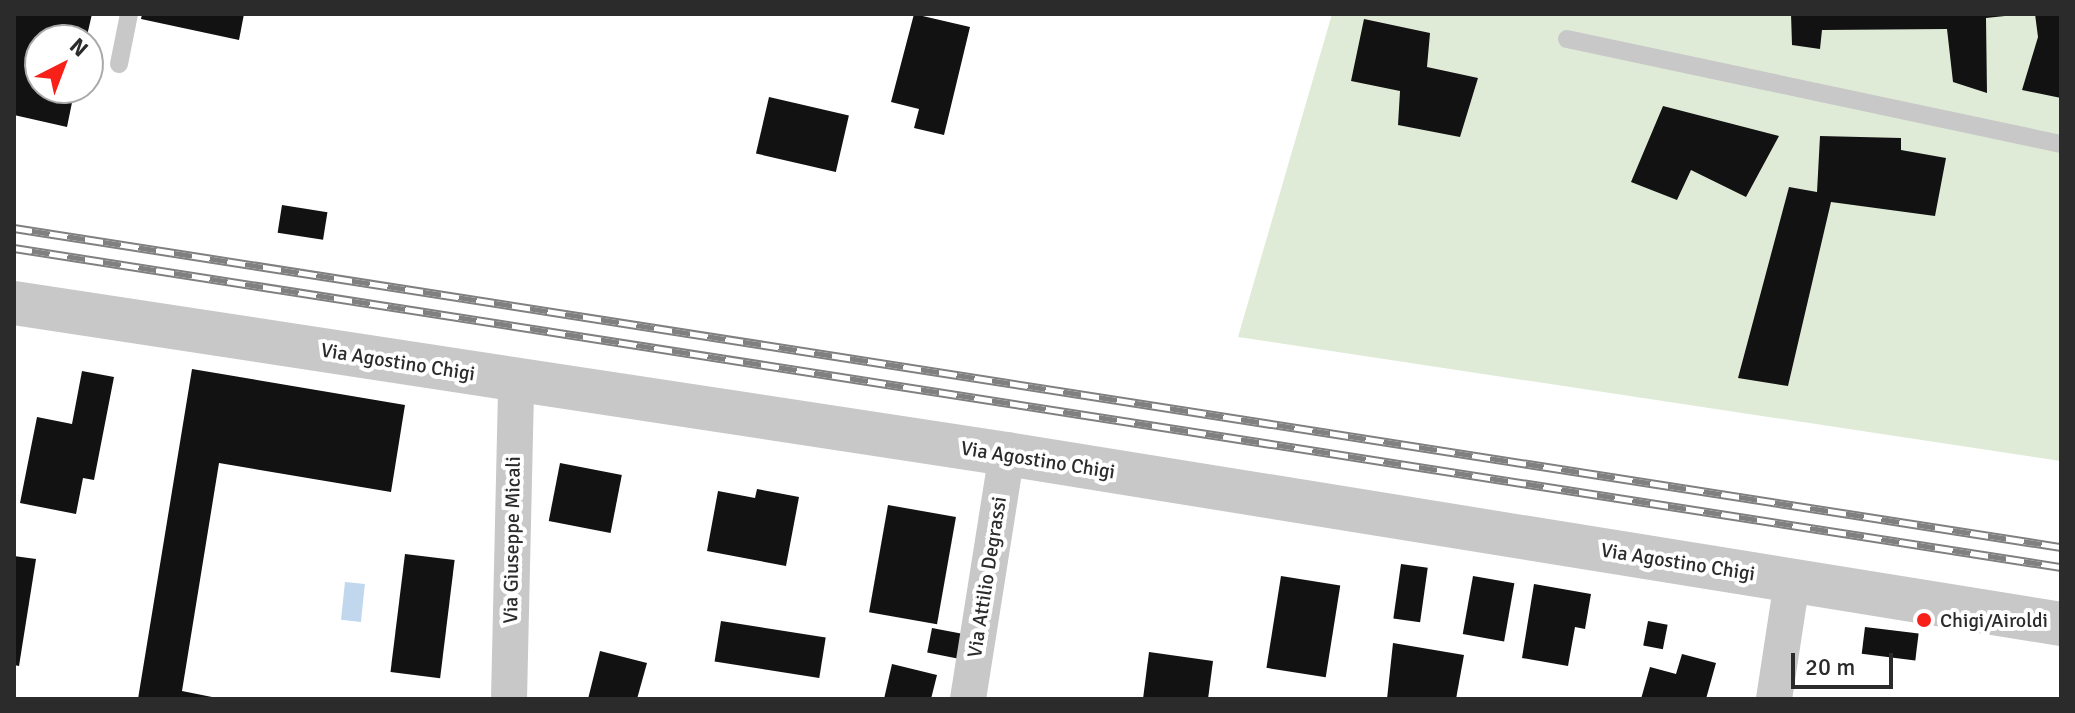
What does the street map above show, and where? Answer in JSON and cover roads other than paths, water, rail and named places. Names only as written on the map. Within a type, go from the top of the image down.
[{"type":"street","name":"Via Agostino Chigi","points":[[14,303],[1007,454],[2061,624]]},
{"type":"street","name":"Via Giuseppe Micali","points":[[509,699],[516,380]]},
{"type":"street","name":"Via Attilio Degrassi","points":[[968,699],[1007,454]]},
{"type":"street","points":[[1774,699],[1792,581]]},
{"type":"lane","points":[[119,64],[129,14]]},
{"type":"lane","points":[[1567,39],[2061,144]]},
{"type":"water","points":[[345,582],[365,584],[361,622],[341,620]]},
{"type":"railway","points":[[14,228],[2061,547]]},
{"type":"railway","points":[[14,248],[2061,567]]},
{"type":"place","name":"Chigi/Airoldi","points":[[1924,620]]}]
